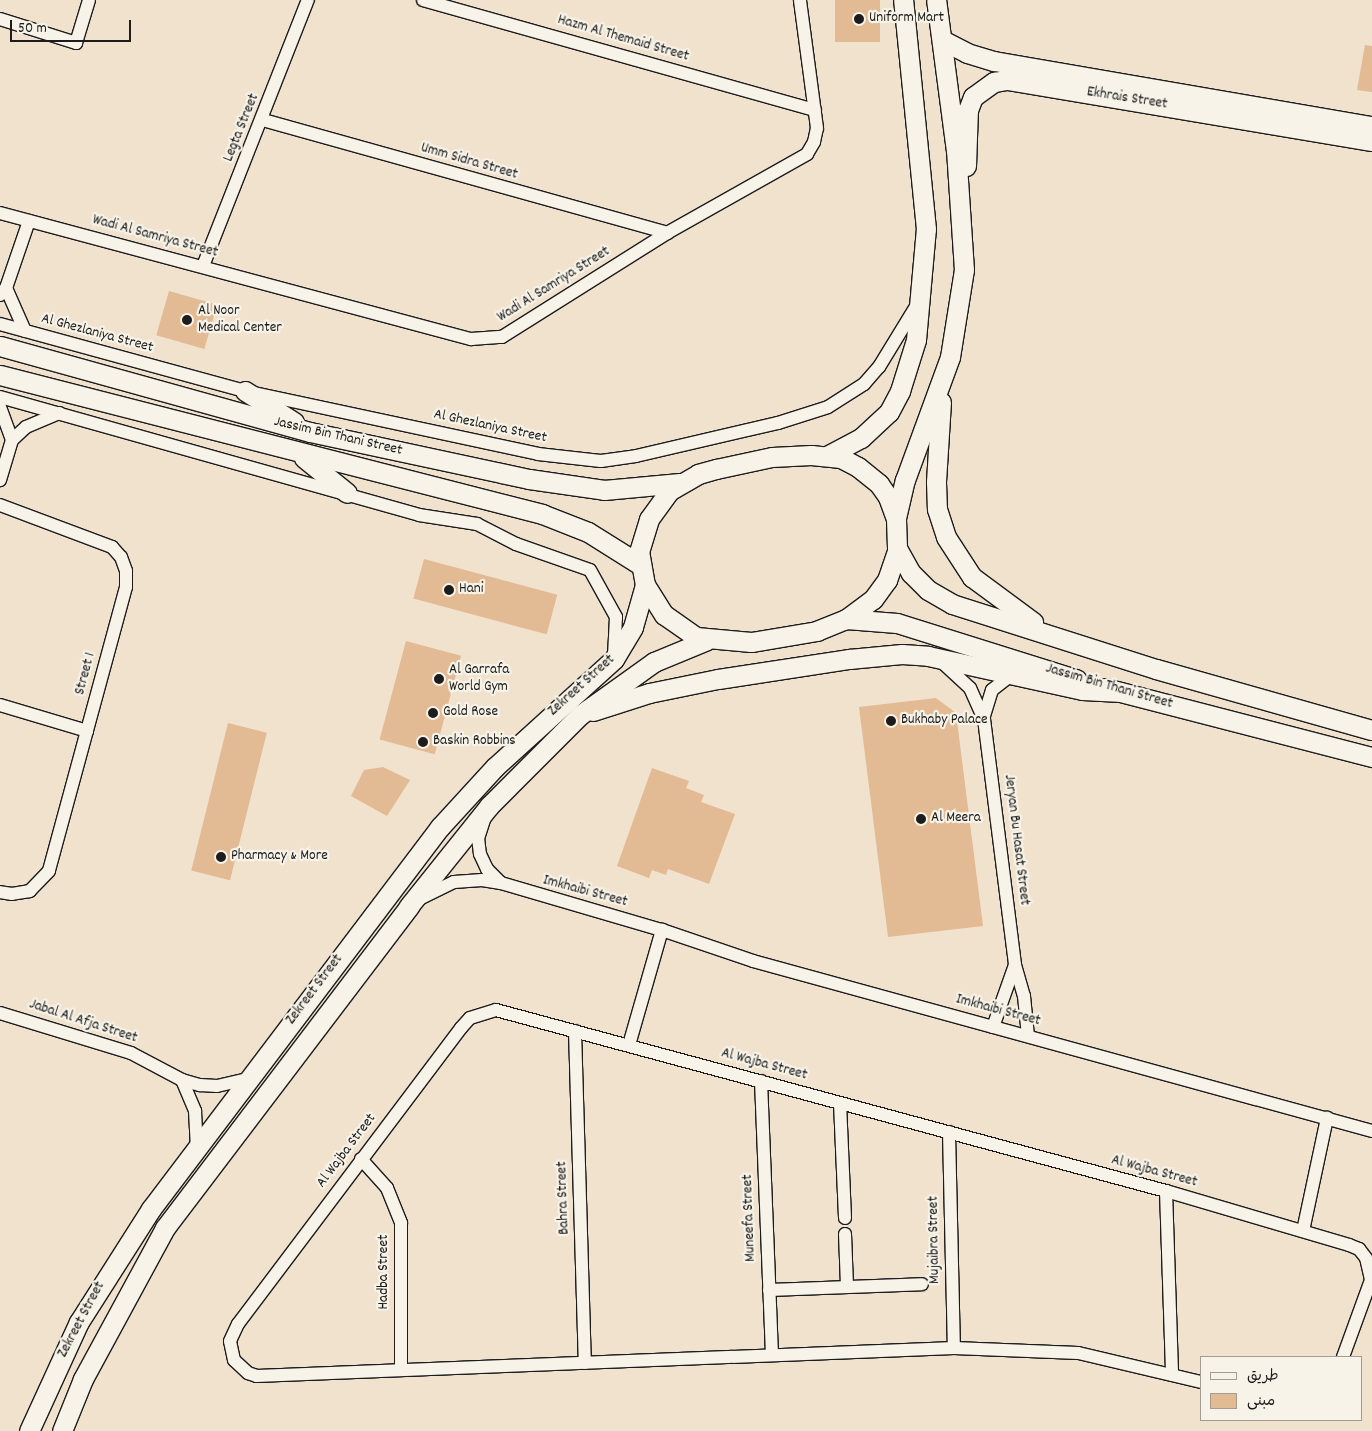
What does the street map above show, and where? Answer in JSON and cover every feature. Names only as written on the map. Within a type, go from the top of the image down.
[{"type":"main road","points":[[827,456],[862,438],[889,412],[910,364],[922,294],[926,229],[903,0]]},
{"type":"main road","points":[[896,519],[888,497],[872,477],[841,458],[791,455],[752,460],[716,468],[669,491],[649,519],[641,540],[639,564],[645,585],[664,616],[682,630],[707,640],[751,642],[791,638],[846,619],[878,593],[891,572],[897,548],[896,519],[904,480],[943,380],[958,319],[964,270],[959,181],[936,0]]},
{"type":"main road","name":"Ekhrais Street","points":[[942,40],[967,53],[994,60],[1372,126]]},
{"type":"main road","name":"Ekhrais Street","points":[[959,181],[968,154],[968,110],[973,98],[994,82],[1007,80],[1372,141]]},
{"type":"main road","name":"Jassim Bin Thani Street","points":[[0,346],[310,432],[574,487],[622,489],[682,483]]},
{"type":"main road","name":"Jassim Bin Thani Street","points":[[0,375],[298,454],[542,514],[588,532],[639,564]]},
{"type":"main road","points":[[943,380],[936,482],[938,509],[946,537],[972,577],[1050,634]]},
{"type":"main road","points":[[245,391],[310,432]]},
{"type":"main road","points":[[298,454],[347,493]]},
{"type":"main road","name":"Jassim Bin Thani Street","points":[[897,548],[911,573],[936,594],[952,604],[1156,669],[1372,730]]},
{"type":"main road","name":"Zekreet Street","points":[[29,1431],[70,1339],[97,1290],[197,1147],[440,827],[495,767],[614,659],[633,627],[645,585]]},
{"type":"main road","name":"Jassim Bin Thani Street","points":[[846,619],[897,623],[925,630],[1117,692],[1372,757]]},
{"type":"main road","name":"Zekreet Street","points":[[62,1431],[82,1380],[165,1228],[409,906],[489,806],[580,715],[654,662],[707,640]]},
{"type":"main road","points":[[580,715],[649,693],[718,679],[849,658],[902,654],[928,656],[1082,690],[1117,692]]},
{"type":"street","points":[[0,19],[76,43],[89,0]]},
{"type":"street","name":"Legta Street","points":[[203,266],[263,120],[308,0]]},
{"type":"street","name":"Hazm Al Themaid Street","points":[[423,0],[815,110]]},
{"type":"street","name":"Wadi Al Samriya Street","points":[[0,213],[471,339],[487,340],[502,337],[667,233],[802,158],[811,148],[816,136],[815,110],[800,0]]},
{"type":"street","name":"Umm Sidra Street","points":[[263,120],[667,233]]},
{"type":"street","points":[[25,331],[3,292],[29,221]]},
{"type":"street","name":"Al Ghezlaniya Street","points":[[0,324],[245,391],[538,454],[601,461],[636,456],[805,416],[846,398],[879,367],[898,339],[922,294]]},
{"type":"street","points":[[0,397],[347,493],[419,515],[477,524],[516,544],[590,570],[616,617],[614,659]]},
{"type":"street","points":[[0,407],[12,440]]},
{"type":"street","points":[[0,480],[12,440],[26,428],[59,413]]},
{"type":"street","name":"Street 1","points":[[0,505],[98,540],[112,547],[121,557],[126,570],[126,587],[50,872],[30,891],[12,894],[0,892]]},
{"type":"street","name":"Jeryan Bu Hasat Street","points":[[928,656],[953,669],[963,679],[976,697],[984,718],[1015,965],[1024,996],[1028,1036]]},
{"type":"street","name":"Jeryan Bu Hasat Street","points":[[984,718],[992,690],[1011,675]]},
{"type":"street","points":[[0,705],[87,731]]},
{"type":"street","points":[[489,806],[478,846],[487,869],[501,883]]},
{"type":"street","name":"Imkhaibi Street","points":[[409,906],[454,882],[482,880],[501,883],[662,930],[752,961],[1327,1118],[1372,1132]]},
{"type":"street","points":[[630,1045],[662,930]]},
{"type":"street","name":"Jeryan Bu Hasat Street","points":[[993,1027],[1015,965]]},
{"type":"street","name":"Al Wajba Street","points":[[1200,1382],[1078,1353],[954,1348],[585,1363],[401,1368],[257,1376],[240,1367],[231,1351],[230,1341],[238,1324],[470,1018],[496,1010],[1166,1191],[1359,1249],[1370,1268],[1368,1290],[1343,1356]]},
{"type":"street","name":"Jabal Al Afja Street","points":[[0,1013],[131,1053],[182,1080],[217,1086],[247,1079]]},
{"type":"street","name":"Bahra Street","points":[[575,1031],[585,1363]]},
{"type":"street","points":[[182,1080],[195,1111],[197,1147]]},
{"type":"street","name":"Muneefa Street","points":[[761,1081],[772,1354]]},
{"type":"street","points":[[840,1103],[845,1218]]},
{"type":"street","points":[[1303,1231],[1327,1118]]},
{"type":"street","name":"Mujaibra Street","points":[[949,1132],[954,1348]]},
{"type":"street","name":"Hadba Street","points":[[361,1160],[386,1188],[401,1223],[401,1368]]},
{"type":"street","points":[[1166,1191],[1172,1374]]},
{"type":"street","points":[[845,1234],[847,1287]]},
{"type":"street","points":[[769,1290],[922,1284]]},
{"type":"building","name":"Uniform Mart","points":[[835,0],[880,0],[880,42],[835,42]]},
{"type":"building","points":[[1365,45],[1372,46],[1372,92],[1357,90]]},
{"type":"building","name":"Al Noor Medical Center","points":[[169,291],[217,305],[204,349],[156,335]]},
{"type":"building","points":[[424,559],[557,595],[547,634],[413,599]]},
{"type":"building","points":[[406,641],[461,656],[435,754],[380,740]]},
{"type":"building","name":"Al Meera","points":[[936,698],[956,713],[983,926],[888,937],[859,707]]},
{"type":"building","points":[[228,723],[267,733],[230,880],[191,870]]},
{"type":"building","points":[[383,767],[410,780],[387,816],[351,796],[364,770]]},
{"type":"building","points":[[652,768],[689,781],[686,788],[704,795],[701,802],[735,814],[709,884],[668,869],[666,875],[652,870],[649,878],[617,866]]},
{"type":"place","name":"Uniform Mart","points":[[859,19]]},
{"type":"place","name":"Al Noor Medical Center","points":[[187,320]]},
{"type":"place","name":"Hani","points":[[449,590]]},
{"type":"place","name":"Al Garrafa World Gym","points":[[439,679]]},
{"type":"place","name":"Gold Rose","points":[[433,713]]},
{"type":"place","name":"Bukhaby Palace","points":[[891,721]]},
{"type":"place","name":"Baskin Robbins","points":[[423,742]]},
{"type":"place","name":"Al Meera","points":[[921,819]]},
{"type":"place","name":"Pharmacy & More","points":[[221,857]]}]
